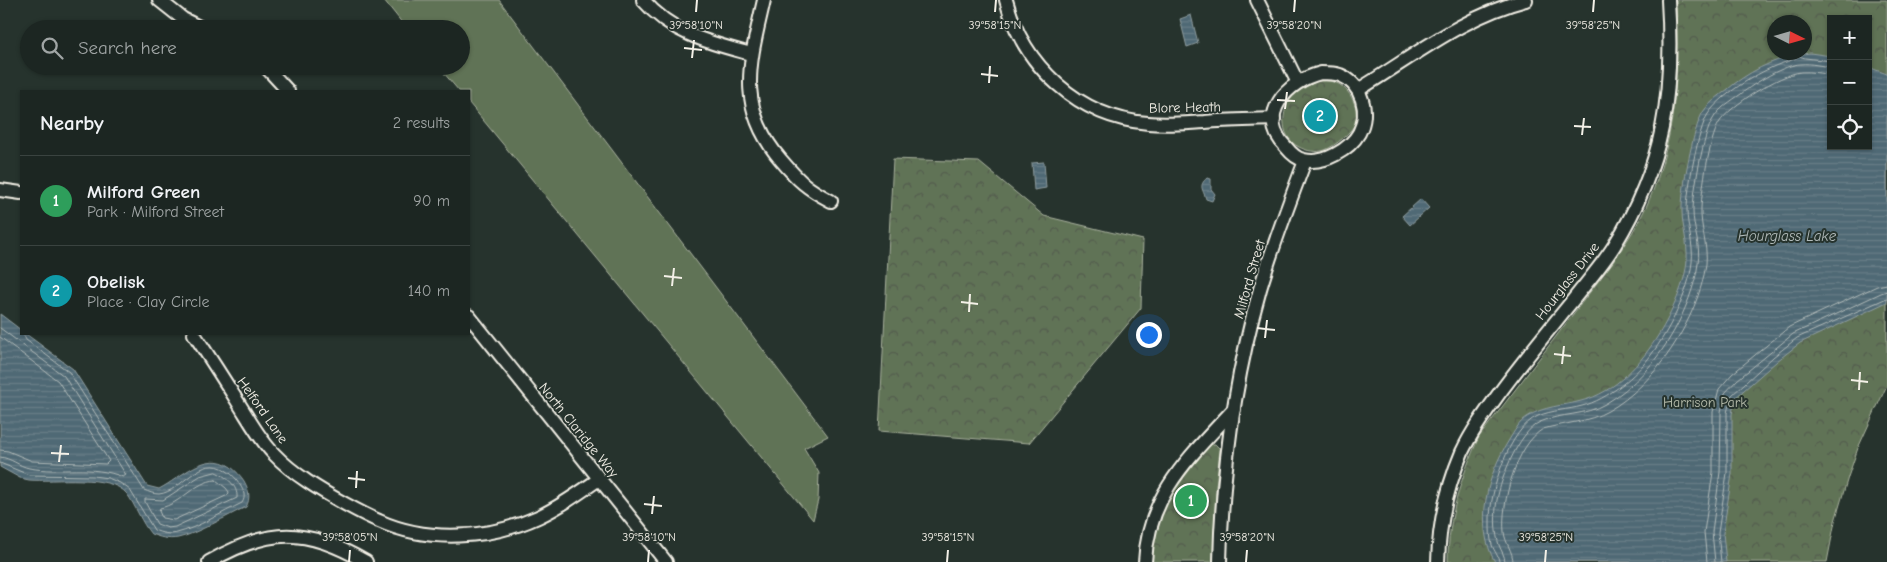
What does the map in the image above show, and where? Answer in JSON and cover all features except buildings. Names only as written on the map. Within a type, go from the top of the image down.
[{"type":"street","points":[[159,0],[185,20]]},
{"type":"street","points":[[643,0],[660,17],[683,32],[707,42],[751,54]]},
{"type":"street","points":[[764,0],[751,54],[749,87],[755,118],[771,148],[802,184],[831,201]]},
{"type":"street","name":"Blore Heath","points":[[1006,0],[1020,38],[1035,61],[1059,86],[1080,101],[1094,108],[1120,118],[1147,123],[1179,124],[1274,119]]},
{"type":"street","points":[[1257,0],[1297,81]]},
{"type":"street","points":[[1358,90],[1451,31],[1492,11],[1526,0]]},
{"type":"street","name":"Hourglass Drive","points":[[1438,562],[1445,501],[1457,466],[1471,435],[1509,381],[1613,246],[1636,207],[1647,181],[1662,132],[1669,92],[1671,56],[1668,0]]},
{"type":"street","points":[[1330,73],[1344,77],[1358,90],[1364,108],[1362,127],[1353,141],[1324,159],[1304,161],[1282,144],[1274,127],[1278,104],[1297,81],[1313,75],[1330,73]]},
{"type":"street","points":[[273,75],[287,90]]},
{"type":"street","name":"Milford Street","points":[[1220,562],[1225,479],[1234,409],[1244,357],[1260,290],[1277,234],[1304,161]]},
{"type":"street","points":[[0,190],[20,193]]},
{"type":"street","name":"North Claridge Way","points":[[470,317],[666,562]]},
{"type":"street","name":"Helford Lane","points":[[195,335],[249,420],[273,452],[302,478],[380,522],[410,531],[432,534],[456,535],[490,532],[538,517],[599,479]]},
{"type":"street","points":[[1145,562],[1151,521],[1166,488],[1179,470],[1234,409]]},
{"type":"street","points":[[209,562],[250,541],[267,537],[292,536],[324,541],[366,562]]},
{"type":"green space","points":[[384,0],[499,0],[828,436],[804,448],[819,473],[818,500],[813,520],[470,104],[470,90],[458,90],[446,75],[470,75],[470,20],[400,20]]},
{"type":"green space","name":"Harrison Park","points":[[1676,0],[1887,0],[1887,385],[1858,448],[1848,477],[1835,521],[1827,562],[1448,562],[1453,514],[1461,483],[1479,437],[1613,262],[1632,233],[1646,206],[1658,178],[1666,150],[1672,120],[1677,60]]},
{"type":"green space","points":[[1318,81],[1331,81],[1343,87],[1352,98],[1357,116],[1354,126],[1343,138],[1322,151],[1308,150],[1292,142],[1287,136],[1284,121],[1287,105],[1291,98],[1297,92]]},
{"type":"green space","points":[[893,159],[979,162],[1044,216],[1143,240],[1141,308],[1029,443],[879,431]]},
{"type":"green space","points":[[1215,444],[1220,449],[1216,486],[1213,562],[1152,562],[1153,544],[1157,527],[1168,498],[1208,445]]},
{"type":"water","points":[[1191,15],[1198,43],[1187,47],[1180,19]]},
{"type":"water","name":"Hourglass Lake","points":[[1812,53],[1827,55],[1827,150],[1872,150],[1872,68],[1887,74],[1887,302],[1800,343],[1735,398],[1732,414],[1732,474],[1723,533],[1726,562],[1495,562],[1485,532],[1484,516],[1489,484],[1501,454],[1524,419],[1546,408],[1574,403],[1605,391],[1626,375],[1652,345],[1673,308],[1684,278],[1687,247],[1682,202],[1692,145],[1699,120],[1710,104],[1734,84],[1770,63],[1779,60],[1812,60]]},
{"type":"water","points":[[1044,162],[1046,188],[1034,190],[1032,163]]},
{"type":"water","points":[[1207,178],[1211,179],[1211,189],[1215,194],[1212,201],[1206,199],[1202,188]]},
{"type":"water","points":[[1421,199],[1429,208],[1410,225],[1402,216]]},
{"type":"water","points":[[0,314],[20,329],[20,335],[27,335],[73,369],[147,486],[159,489],[194,467],[212,461],[222,462],[240,475],[249,494],[246,507],[186,536],[174,539],[164,538],[151,534],[127,494],[119,487],[95,481],[29,480],[20,478],[0,467]]},
{"type":"place","name":"Obelisk","points":[[1320,116]]},
{"type":"place","name":"Milford Green","points":[[1191,501]]}]
